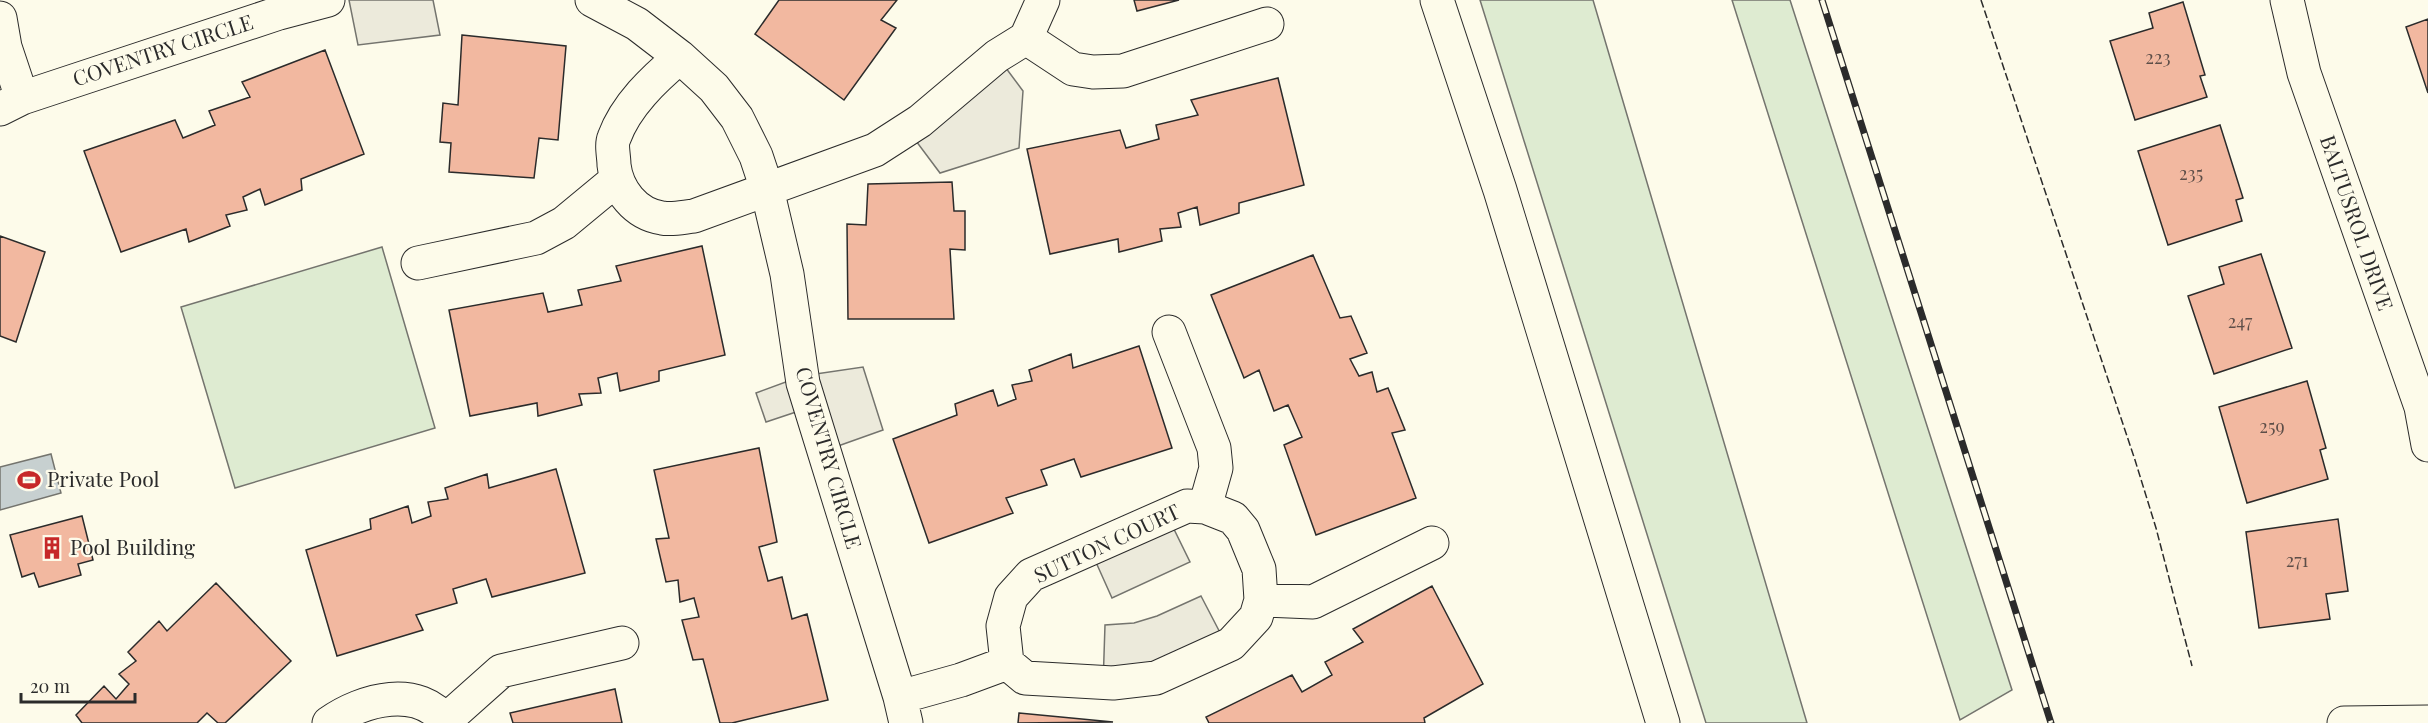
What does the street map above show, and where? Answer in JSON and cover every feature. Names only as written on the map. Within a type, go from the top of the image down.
[{"type":"street","name":"COVENTRY CIRCLE","points":[[11,103],[279,13],[328,0]]},
{"type":"street","name":"COVENTRY CIRCLE","points":[[592,0],[637,24],[680,57],[714,88],[737,118],[756,156],[767,189],[787,274],[803,383],[903,710]]},
{"type":"street","points":[[680,57],[652,80],[627,113],[612,140],[616,180],[626,198],[651,215],[663,219],[694,216],[875,150],[920,121],[997,56],[1026,38],[1043,0]]},
{"type":"street","points":[[1437,0],[1504,201],[1663,723]]},
{"type":"street","name":"BALTUSROL DRIVE","points":[[2287,0],[2304,74],[2424,406],[2428,445]]},
{"type":"street","points":[[0,18],[11,103]]},
{"type":"street","points":[[1026,38],[1073,69],[1094,72],[1122,70],[1267,24]]},
{"type":"street","points":[[418,263],[536,238],[564,223],[616,180]]},
{"type":"street","name":"SUTTON COURT","points":[[1169,332],[1214,448],[1216,468],[1205,507]]},
{"type":"street","name":"SUTTON COURT","points":[[1007,663],[1004,626],[1011,597],[1031,575],[1187,506],[1205,507],[1233,518],[1243,530],[1259,568],[1261,600]]},
{"type":"street","points":[[903,710],[961,680],[1007,663],[1025,678],[1113,683],[1156,678],[1232,644],[1256,617],[1261,600],[1313,602],[1432,543]]},
{"type":"street","points":[[329,723],[339,716],[383,699],[406,698],[429,705],[447,722],[501,671],[622,643]]},
{"type":"street","points":[[2344,723],[2428,722]]},
{"type":"green space","points":[[1480,0],[1593,0],[1807,723],[1706,723]]},
{"type":"green space","points":[[1732,0],[1790,0],[2012,690],[1960,720]]},
{"type":"green space","points":[[382,247],[435,428],[235,488],[181,307]]},
{"type":"shaded area","points":[[349,0],[433,0],[440,35],[358,45]]},
{"type":"shaded area","points":[[997,56],[1023,91],[1019,148],[940,173],[907,129]]},
{"type":"shaded area","points":[[863,367],[883,430],[824,451],[811,407],[766,422],[756,393],[802,376]]},
{"type":"shaded area","name":"Private Pool","points":[[51,454],[61,493],[0,510],[0,467]]},
{"type":"shaded area","points":[[1167,515],[1190,562],[1112,598],[1090,549]]},
{"type":"shaded area","points":[[1201,596],[1227,646],[1103,686],[1105,625],[1134,623],[1157,616]]},
{"type":"building","points":[[779,0],[897,0],[881,20],[896,28],[844,100],[755,34]]},
{"type":"building","points":[[1134,0],[1179,0],[1137,11]]},
{"type":"building","points":[[2183,2],[2205,75],[2200,76],[2207,97],[2135,120],[2110,41],[2153,28],[2149,13]]},
{"type":"building","points":[[2428,19],[2428,93],[2406,27]]},
{"type":"building","points":[[462,35],[566,46],[558,140],[539,138],[534,178],[449,172],[451,143],[440,142],[443,103],[458,105]]},
{"type":"building","points":[[325,50],[364,154],[301,179],[302,190],[265,205],[260,189],[243,197],[247,210],[226,215],[230,226],[189,242],[186,229],[121,252],[84,151],[175,120],[183,138],[215,125],[209,111],[250,97],[242,82]]},
{"type":"building","points":[[1278,78],[1304,185],[1239,203],[1239,213],[1200,225],[1197,207],[1178,213],[1181,227],[1160,229],[1162,241],[1119,252],[1118,239],[1050,254],[1027,149],[1120,130],[1126,148],[1159,139],[1156,125],[1198,115],[1191,100]]},
{"type":"building","points":[[2220,125],[2243,198],[2236,200],[2242,221],[2168,245],[2138,151]]},
{"type":"building","points":[[952,182],[954,211],[965,211],[965,250],[950,249],[954,319],[848,319],[847,224],[866,225],[868,184]]},
{"type":"building","points":[[0,236],[45,252],[16,342],[0,336]]},
{"type":"building","points":[[702,246],[725,355],[659,371],[659,381],[620,391],[617,373],[598,378],[601,393],[579,394],[582,405],[538,416],[537,403],[470,416],[449,310],[543,293],[548,312],[582,305],[578,290],[621,281],[616,266]]},
{"type":"building","points":[[2261,254],[2292,348],[2214,374],[2188,296],[2224,284],[2219,267]]},
{"type":"building","points":[[1313,255],[1340,318],[1351,316],[1367,353],[1350,359],[1359,376],[1372,372],[1377,392],[1388,388],[1405,430],[1392,433],[1416,498],[1316,535],[1284,445],[1302,437],[1288,405],[1274,411],[1259,370],[1244,378],[1211,295]]},
{"type":"building","points":[[1139,346],[1172,448],[1081,477],[1074,459],[1041,470],[1047,485],[1006,498],[1013,513],[929,543],[893,439],[957,415],[955,404],[993,390],[998,406],[1016,399],[1012,385],[1032,381],[1029,370],[1071,354],[1073,368]]},
{"type":"building","points":[[2307,381],[2326,448],[2320,450],[2328,479],[2247,503],[2219,407]]},
{"type":"building","points":[[759,448],[777,542],[759,547],[768,581],[782,577],[792,619],[807,614],[828,700],[732,723],[720,723],[703,659],[693,660],[682,620],[699,617],[694,598],[680,602],[678,580],[666,582],[656,539],[669,538],[654,470]]},
{"type":"building","points":[[556,469],[585,573],[492,597],[486,579],[453,589],[457,603],[416,615],[423,630],[337,656],[306,550],[371,529],[370,519],[408,506],[412,523],[431,516],[428,502],[448,499],[445,488],[487,474],[489,488]]},
{"type":"building","name":"Pool Building","points":[[82,516],[93,560],[78,564],[81,575],[39,587],[34,573],[22,577],[10,535]]},
{"type":"building","points":[[2338,519],[2348,591],[2326,594],[2330,619],[2259,628],[2246,532]]},
{"type":"building","points":[[216,583],[291,661],[225,723],[218,723],[207,713],[197,723],[82,723],[76,715],[104,686],[116,699],[129,684],[119,674],[136,661],[128,652],[159,621],[167,631]]},
{"type":"building","points":[[1432,586],[1483,684],[1424,718],[1425,723],[1209,723],[1206,717],[1292,675],[1302,692],[1332,675],[1325,662],[1363,642],[1353,629]]},
{"type":"building","points":[[615,689],[622,723],[513,723],[510,713]]},
{"type":"building","points":[[1019,713],[1113,722],[1018,723]]},
{"type":"railway","points":[[1822,0],[2051,723]]},
{"type":"fence","points":[[1981,0],[2135,460],[2156,528],[2192,666]]},
{"type":"place","name":"Private Pool","points":[[29,480]]},
{"type":"place","name":"Pool Building","points":[[52,548]]}]
